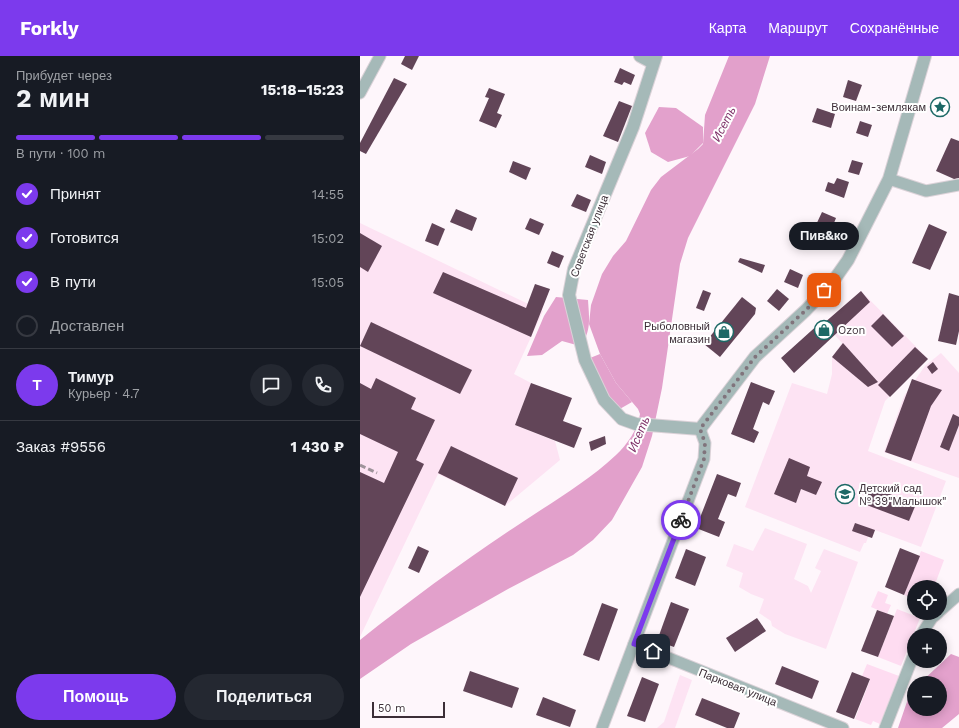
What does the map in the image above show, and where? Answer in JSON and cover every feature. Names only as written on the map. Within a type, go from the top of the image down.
[{"type":"street","points":[[360,93],[380,56]]},
{"type":"street","points":[[640,56],[654,59]]},
{"type":"street","points":[[602,728],[704,459],[705,443],[700,429],[755,357],[806,310],[834,280],[848,260],[889,179],[925,56]]},
{"type":"street","name":"Советская улица","points":[[654,59],[632,127],[574,269],[569,295],[585,360],[604,400],[622,419],[636,424],[700,429]]},
{"type":"street","points":[[889,179],[926,191],[959,185]]},
{"type":"street","points":[[947,605],[959,594]]},
{"type":"street","name":"Парковая улица","points":[[634,644],[843,728]]},
{"type":"street","points":[[884,728],[908,668]]},
{"type":"shaded area","points":[[659,107],[676,108],[703,127],[703,143],[690,156],[668,162],[651,152],[645,133]]},
{"type":"shaded area","points":[[360,223],[543,311],[514,374],[531,383],[515,425],[555,441],[560,460],[505,506],[438,474],[360,637]]},
{"type":"shaded area","points":[[861,291],[928,359],[885,401],[868,451],[946,481],[921,547],[875,530],[872,538],[868,537],[860,552],[745,507],[792,383],[827,394],[832,374],[832,357],[842,343],[824,323]]},
{"type":"shaded area","points":[[556,297],[588,300],[589,324],[584,341],[580,346],[562,341],[542,355],[527,356],[544,316]]},
{"type":"shaded area","points":[[941,353],[959,373],[959,478],[884,452],[904,396],[925,366]]},
{"type":"shaded area","points":[[600,354],[616,383],[632,402],[618,410],[587,368],[590,358]]},
{"type":"shaded area","points":[[765,528],[807,544],[794,579],[808,586],[811,593],[821,571],[815,568],[824,549],[858,562],[826,649],[785,634],[772,626],[771,621],[759,613],[764,599],[739,587],[743,573],[726,566],[734,544],[753,551]]},
{"type":"shaded area","points":[[921,551],[944,560],[937,580],[910,580]]},
{"type":"shaded area","points":[[907,587],[907,596],[904,595]]},
{"type":"shaded area","points":[[878,591],[888,595],[885,603],[891,605],[887,614],[871,607]]},
{"type":"shaded area","points":[[897,609],[907,613],[907,620],[919,620],[916,628],[907,628],[907,651],[901,666],[878,657]]},
{"type":"shaded area","points":[[951,654],[959,657],[959,714],[942,728],[898,728],[907,702],[907,716],[947,716],[947,676],[927,676],[936,668],[947,668],[947,658]]},
{"type":"shaded area","points":[[867,664],[899,676],[880,724],[873,721],[871,725],[855,719],[870,680],[862,676]]},
{"type":"shaded area","points":[[680,675],[692,680],[675,728],[657,728],[664,722]]},
{"type":"water","name":"Исеть","points":[[729,56],[770,56],[755,104],[688,238],[680,264],[662,388],[652,436],[642,467],[612,520],[593,540],[573,555],[508,589],[411,644],[360,679],[360,640],[454,569],[592,475],[604,466],[628,442],[637,425],[640,414],[638,409],[616,383],[600,354],[589,324],[591,305],[602,274],[613,256],[626,241],[651,190],[661,177],[703,144],[705,115]]},
{"type":"building","points":[[405,56],[419,56],[412,70],[401,64]]},
{"type":"building","points":[[620,68],[635,75],[631,85],[624,82],[622,85],[614,82]]},
{"type":"building","points":[[394,78],[407,84],[366,154],[360,151],[360,143]]},
{"type":"building","points":[[848,80],[862,85],[856,101],[843,97]]},
{"type":"building","points":[[489,88],[505,94],[497,113],[502,115],[496,128],[479,121],[489,98],[485,97]]},
{"type":"building","points":[[619,101],[632,106],[618,142],[603,136]]},
{"type":"building","points":[[817,108],[835,114],[831,128],[812,122]]},
{"type":"building","points":[[860,121],[872,125],[868,137],[856,133]]},
{"type":"building","points":[[951,138],[959,141],[959,178],[954,179],[936,171]]},
{"type":"building","points":[[590,155],[606,162],[602,174],[585,167]]},
{"type":"building","points":[[852,160],[863,163],[859,175],[848,172]]},
{"type":"building","points":[[513,161],[531,168],[526,180],[509,172]]},
{"type":"building","points":[[837,178],[849,182],[844,198],[825,191],[828,182],[834,184]]},
{"type":"building","points":[[577,194],[591,200],[586,212],[571,206]]},
{"type":"building","points":[[456,209],[477,218],[472,231],[450,222]]},
{"type":"building","points":[[822,212],[836,218],[830,233],[815,227]]},
{"type":"building","points":[[530,218],[544,224],[539,235],[525,229]]},
{"type":"building","points":[[432,223],[445,229],[438,246],[425,241]]},
{"type":"building","points":[[929,224],[947,232],[930,270],[912,263]]},
{"type":"building","points":[[360,233],[382,246],[368,272],[360,267]]},
{"type":"building","points":[[552,251],[564,256],[559,268],[547,263]]},
{"type":"building","points":[[740,258],[765,265],[762,273],[738,262]]},
{"type":"building","points":[[790,269],[803,275],[798,288],[784,282]]},
{"type":"building","points":[[443,272],[526,308],[535,284],[550,289],[531,337],[433,293]]},
{"type":"building","points":[[777,289],[789,299],[779,311],[767,301]]},
{"type":"building","points":[[703,290],[711,293],[704,311],[696,308]]},
{"type":"building","points":[[861,291],[870,302],[794,373],[781,358],[821,322],[823,324]]},
{"type":"building","points":[[949,293],[959,296],[959,331],[956,345],[938,341]]},
{"type":"building","points":[[742,297],[756,308],[755,314],[720,357],[704,344]]},
{"type":"building","points":[[883,314],[904,336],[892,347],[871,326]]},
{"type":"building","points":[[371,322],[472,370],[460,394],[360,346]]},
{"type":"building","points":[[843,343],[878,382],[868,387],[832,357]]},
{"type":"building","points":[[915,347],[928,359],[890,397],[878,385]]},
{"type":"building","points":[[933,362],[938,369],[932,374],[927,367]]},
{"type":"building","points":[[376,378],[416,398],[411,409],[435,420],[416,460],[424,464],[360,597],[360,472],[384,483],[398,452],[360,434],[360,383],[371,389]]},
{"type":"building","points":[[912,379],[942,390],[931,406],[911,461],[885,452]]},
{"type":"building","points":[[751,382],[775,391],[769,405],[763,402],[753,429],[759,432],[754,443],[731,434]]},
{"type":"building","points":[[531,383],[572,398],[563,421],[582,428],[574,448],[515,425]]},
{"type":"building","points":[[953,414],[959,417],[959,425],[949,451],[940,447]]},
{"type":"building","points":[[605,436],[606,444],[591,451],[589,442]]},
{"type":"building","points":[[451,446],[518,478],[505,506],[438,473]]},
{"type":"building","points":[[789,458],[810,467],[807,476],[822,482],[816,495],[801,489],[796,503],[774,494]]},
{"type":"building","points":[[717,474],[741,483],[736,497],[728,494],[718,519],[725,522],[719,537],[696,528]]},
{"type":"building","points":[[871,487],[916,504],[909,521],[864,504]]},
{"type":"building","points":[[855,523],[875,530],[872,538],[852,531]]},
{"type":"building","points":[[418,546],[429,551],[419,573],[408,568]]},
{"type":"building","points":[[900,548],[920,556],[910,580],[907,580],[907,588],[904,595],[885,587]]},
{"type":"building","points":[[686,549],[706,557],[695,586],[675,578]]},
{"type":"building","points":[[671,602],[689,609],[674,647],[657,641]]},
{"type":"building","points":[[602,603],[618,609],[599,661],[583,655]]},
{"type":"building","points":[[877,610],[894,616],[878,657],[861,651]]},
{"type":"building","points":[[757,618],[766,631],[735,652],[726,638]]},
{"type":"building","points":[[782,666],[819,681],[812,699],[775,684]]},
{"type":"building","points":[[470,671],[519,688],[512,708],[463,691]]},
{"type":"building","points":[[852,672],[870,679],[854,719],[836,712]]},
{"type":"building","points":[[642,677],[659,684],[645,722],[627,716]]},
{"type":"building","points":[[543,697],[576,710],[570,727],[536,715]]},
{"type":"building","points":[[702,698],[740,713],[734,728],[727,728],[695,715]]},
{"type":"railway","points":[[360,465],[377,473]]},
{"type":"way so far","points":[[681,520],[704,459],[705,443],[700,429],[716,406],[755,357],[806,310],[824,290]]},
{"type":"place","name":"Воинам-землякам","points":[[940,107]]},
{"type":"place","name":"Пив&ко","points":[[824,290]]},
{"type":"place","name":"Ozon","points":[[824,330]]},
{"type":"place","name":"Рыболовный магазин","points":[[724,332]]},
{"type":"place","name":"Детский сад № 39\"Малышок\"","points":[[845,494]]},
{"type":"route","points":[[653,651],[634,644],[681,520]]}]
